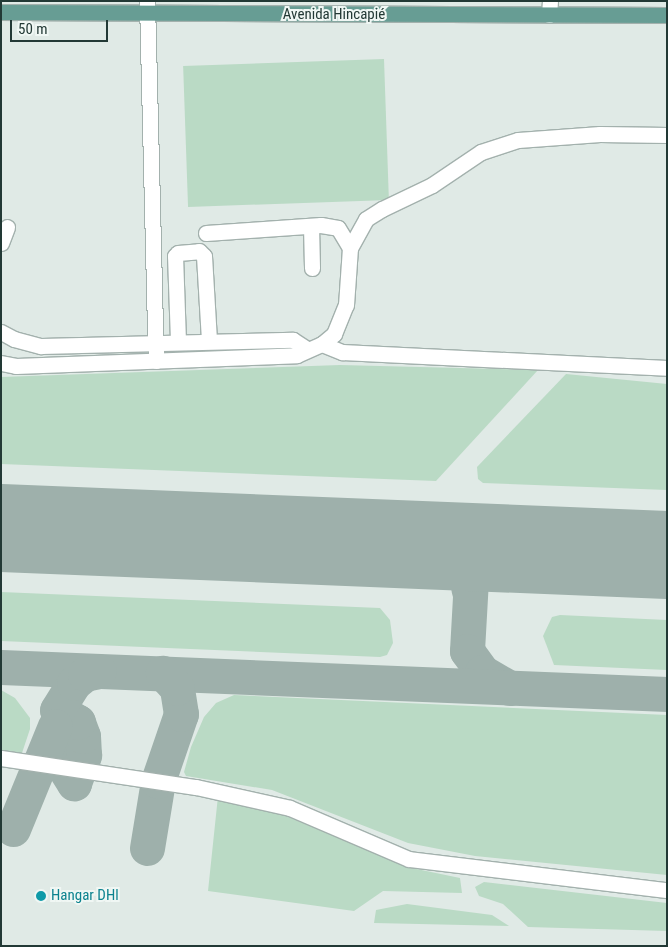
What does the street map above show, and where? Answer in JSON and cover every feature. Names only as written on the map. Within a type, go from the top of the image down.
[{"type":"main road","name":"Avenida Hincapié","points":[[1,12],[147,8],[549,8],[667,15]]},
{"type":"lane","points":[[147,8],[156,361]]},
{"type":"lane","points":[[1,363],[16,366],[296,354],[315,347],[334,334],[346,305],[350,248],[366,219],[432,185],[481,152],[518,140],[600,134],[667,135]]},
{"type":"lane","points":[[206,232],[311,226],[338,228],[350,248]]},
{"type":"lane","points":[[311,226],[312,268]]},
{"type":"lane","points":[[1,244],[7,227]]},
{"type":"lane","points":[[178,341],[175,256],[178,253],[199,251],[204,256],[209,341]]},
{"type":"lane","points":[[1,332],[14,339],[41,346],[155,341],[293,340],[315,347],[342,352],[667,368]]},
{"type":"lane","points":[[1,758],[196,787],[290,808],[409,859],[667,890]]},
{"type":"green space","points":[[384,59],[389,200],[188,207],[183,66]]},
{"type":"green space","points":[[340,365],[538,370],[436,481],[1,464],[1,377]]},
{"type":"green space","points":[[566,374],[667,384],[667,490],[483,483],[478,479],[477,467]]},
{"type":"green space","points":[[1,592],[380,608],[390,620],[393,643],[387,655],[380,657],[1,641]]},
{"type":"green space","points":[[560,615],[667,620],[667,670],[554,665],[543,636],[552,617]]},
{"type":"green space","points":[[1,690],[15,698],[30,718],[30,729],[21,756],[1,753]]},
{"type":"green space","points":[[234,695],[667,715],[667,875],[475,856],[408,843],[272,790],[186,776],[184,772],[191,747],[204,717],[216,703]]},
{"type":"green space","points":[[218,796],[267,808],[407,867],[460,878],[462,893],[383,891],[354,911],[208,891]]},
{"type":"green space","points":[[484,882],[667,903],[667,931],[528,927],[503,904],[479,896],[475,887]]},
{"type":"green space","points":[[407,904],[492,915],[509,926],[374,923],[376,910]]},
{"type":"taxiway","points":[[453,547],[464,563],[469,590]]},
{"type":"taxiway","points":[[490,548],[479,559],[471,579],[467,651],[482,672],[510,688]]},
{"type":"taxiway","points":[[1,667],[667,694]]},
{"type":"taxiway","points":[[53,735],[55,753],[74,783],[84,755],[83,736],[78,722],[57,710],[74,683],[85,674],[99,671]]},
{"type":"taxiway","points":[[147,848],[158,781],[181,714],[177,688],[163,673]]},
{"type":"taxiway","points":[[13,829],[55,726]]},
{"type":"runway","points":[[1,528],[667,555]]},
{"type":"place","name":"Hangar DHl","points":[[41,896]]}]
